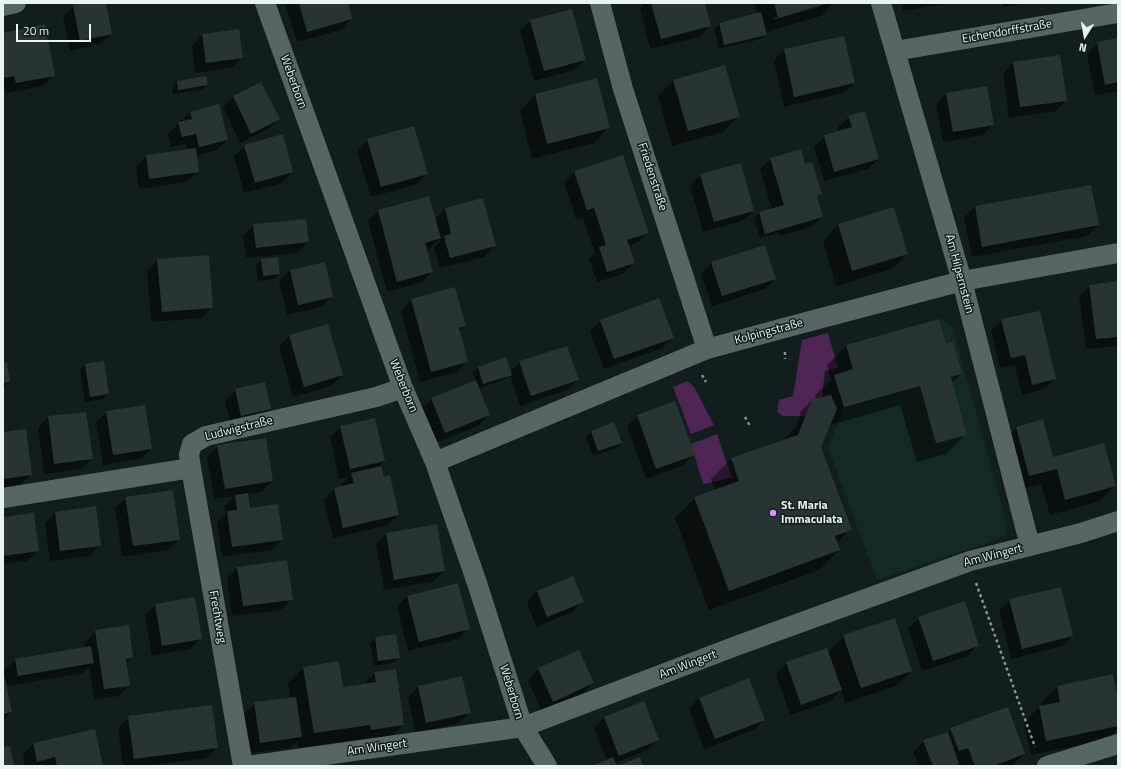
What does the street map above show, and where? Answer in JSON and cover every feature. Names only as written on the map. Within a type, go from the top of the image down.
[{"type":"street","points":[[3,6],[16,3]]},
{"type":"street","name":"Weberborn","points":[[265,3],[403,388],[435,462],[477,583],[522,727],[547,766]]},
{"type":"street","name":"Friedenstraße","points":[[600,3],[623,89],[707,349]]},
{"type":"street","name":"Am Hilpernstein","points":[[881,3],[962,282],[1030,546]]},
{"type":"street","name":"Eichendorffstraße","points":[[895,52],[1118,13]]},
{"type":"street","name":"Kolpingstraße","points":[[435,462],[707,349],[962,282],[1118,253]]},
{"type":"street","name":"Ludwigstraße","points":[[191,468],[189,455],[192,444],[206,436],[376,396],[403,388]]},
{"type":"street","points":[[3,498],[191,468]]},
{"type":"street","name":"Frechtweg","points":[[191,468],[243,766]]},
{"type":"street","name":"Am Wingert","points":[[248,766],[522,727],[736,646],[970,561],[1081,533],[1118,521]]},
{"type":"street","points":[[1042,759],[1118,744]]},
{"type":"path","points":[[745,417],[750,426]]},
{"type":"path","points":[[970,561],[976,582],[1042,759]]},
{"type":"shaded area","points":[[939,319],[952,325],[1007,525],[1005,535],[990,542],[877,580],[828,448],[844,407],[834,375],[853,369],[846,345]]},
{"type":"shaded area","points":[[828,333],[838,368],[825,371],[822,397],[812,400],[806,416],[783,416],[777,412],[779,400],[793,396],[802,340]]},
{"type":"shaded area","points":[[687,381],[694,387],[714,425],[691,434],[673,387]]},
{"type":"shaded area","points":[[717,434],[732,478],[703,484],[691,444]]},
{"type":"building","points":[[83,3],[106,3],[112,34],[80,41],[73,5]]},
{"type":"building","points":[[299,3],[348,3],[352,19],[307,32]]},
{"type":"building","points":[[651,3],[705,3],[711,26],[661,39]]},
{"type":"building","points":[[774,3],[828,3],[778,18]]},
{"type":"building","points":[[572,9],[586,60],[544,71],[530,20]]},
{"type":"building","points":[[761,12],[767,35],[724,45],[719,23]]},
{"type":"building","points":[[45,24],[55,76],[16,83],[14,76],[3,78],[3,33]]},
{"type":"building","points":[[239,29],[243,58],[206,63],[202,34]]},
{"type":"building","points":[[844,36],[855,83],[794,97],[784,49]]},
{"type":"building","points":[[1118,38],[1118,82],[1105,85],[1097,42]]},
{"type":"building","points":[[1060,55],[1067,101],[1020,107],[1013,62]]},
{"type":"building","points":[[725,65],[740,117],[688,131],[673,80]]},
{"type":"building","points":[[206,76],[208,85],[178,90],[177,81]]},
{"type":"building","points":[[597,78],[610,128],[547,144],[535,94]]},
{"type":"building","points":[[261,82],[280,119],[251,134],[233,96]]},
{"type":"building","points":[[987,86],[994,125],[953,132],[946,93]]},
{"type":"building","points":[[219,104],[228,140],[199,147],[196,134],[182,137],[178,122],[192,119],[190,112]]},
{"type":"building","points":[[865,111],[879,159],[834,172],[824,135],[852,127],[848,116]]},
{"type":"building","points":[[414,126],[428,174],[381,187],[367,139]]},
{"type":"building","points":[[283,134],[293,172],[255,183],[244,145]]},
{"type":"building","points":[[196,148],[199,172],[149,179],[146,155]]},
{"type":"building","points":[[801,149],[805,164],[812,162],[822,194],[817,196],[823,217],[765,234],[759,212],[784,205],[770,158]]},
{"type":"building","points":[[623,155],[649,233],[627,240],[635,263],[607,272],[599,247],[606,245],[594,208],[587,210],[574,171]]},
{"type":"building","points":[[741,163],[754,211],[714,222],[700,174]]},
{"type":"building","points":[[1091,185],[1099,225],[982,247],[975,206]]},
{"type":"building","points":[[429,196],[441,238],[425,243],[433,272],[397,282],[378,210]]},
{"type":"building","points":[[483,198],[496,246],[450,258],[444,236],[451,234],[445,208]]},
{"type":"building","points":[[894,207],[908,254],[852,271],[838,224]]},
{"type":"building","points":[[306,219],[309,242],[256,248],[253,224]]},
{"type":"building","points":[[765,245],[776,279],[722,296],[711,262]]},
{"type":"building","points":[[209,255],[213,308],[162,312],[157,259]]},
{"type":"building","points":[[278,257],[280,274],[263,276],[261,259]]},
{"type":"building","points":[[325,262],[333,297],[298,305],[290,270]]},
{"type":"building","points":[[1118,281],[1118,337],[1096,339],[1089,285]]},
{"type":"building","points":[[455,287],[466,326],[459,328],[468,362],[431,372],[411,299]]},
{"type":"building","points":[[659,298],[674,338],[614,359],[600,320]]},
{"type":"building","points":[[1040,311],[1056,379],[1032,385],[1025,355],[1011,358],[1001,319]]},
{"type":"building","points":[[939,319],[946,344],[953,342],[962,374],[951,377],[967,435],[936,443],[920,386],[844,407],[834,375],[853,369],[846,345]]},
{"type":"building","points":[[328,324],[343,375],[304,387],[289,335]]},
{"type":"building","points":[[567,346],[579,380],[531,396],[519,361]]},
{"type":"building","points":[[506,357],[512,375],[483,384],[478,367]]},
{"type":"building","points":[[104,361],[109,394],[90,397],[85,364]]},
{"type":"building","points":[[7,362],[10,382],[3,383],[3,363]]},
{"type":"building","points":[[476,380],[490,415],[445,433],[431,398]]},
{"type":"building","points":[[265,382],[271,409],[241,416],[235,389]]},
{"type":"building","name":"St. Maria Immaculata","points":[[831,395],[837,409],[821,447],[852,530],[835,536],[840,550],[729,591],[694,497],[739,481],[731,458],[798,435],[812,399]]},
{"type":"building","points":[[675,401],[695,455],[656,469],[637,415]]},
{"type":"building","points":[[145,405],[152,449],[113,455],[106,411]]},
{"type":"building","points":[[86,412],[93,459],[54,464],[48,416]]},
{"type":"building","points":[[375,418],[385,461],[350,469],[340,426]]},
{"type":"building","points":[[1043,419],[1053,457],[1104,443],[1116,486],[1065,500],[1057,469],[1029,476],[1016,427]]},
{"type":"building","points":[[614,422],[622,443],[598,451],[591,431]]},
{"type":"building","points":[[26,429],[32,475],[3,479],[3,432]]},
{"type":"building","points":[[266,438],[273,481],[225,489],[217,445]]},
{"type":"building","points":[[381,466],[384,477],[390,475],[399,515],[343,528],[334,488],[354,483],[351,473]]},
{"type":"building","points":[[173,490],[180,540],[133,546],[125,497]]},
{"type":"building","points":[[248,493],[250,508],[278,504],[283,540],[232,547],[227,511],[237,510],[235,495]]},
{"type":"building","points":[[96,506],[101,546],[60,551],[55,512]]},
{"type":"building","points":[[34,513],[39,551],[3,556],[3,517]]},
{"type":"building","points":[[437,524],[445,571],[394,580],[386,533]]},
{"type":"building","points":[[287,560],[293,600],[243,606],[237,567]]},
{"type":"building","points":[[573,576],[584,602],[547,617],[537,591]]},
{"type":"building","points":[[458,583],[470,629],[419,642],[407,596]]},
{"type":"building","points":[[1061,587],[1073,636],[1022,649],[1009,599]]},
{"type":"building","points":[[195,597],[202,639],[162,646],[155,604]]},
{"type":"building","points":[[965,601],[979,646],[933,661],[918,617]]},
{"type":"building","points":[[895,618],[912,671],[861,688],[843,635]]},
{"type":"building","points":[[129,625],[133,658],[126,659],[130,686],[104,689],[95,630]]},
{"type":"building","points":[[396,634],[400,658],[378,661],[375,637]]},
{"type":"building","points":[[91,646],[94,663],[18,676],[15,659]]},
{"type":"building","points":[[827,648],[842,690],[801,705],[786,662]]},
{"type":"building","points":[[579,650],[594,683],[553,702],[538,668]]},
{"type":"building","points":[[339,661],[343,687],[376,682],[374,672],[396,669],[404,725],[371,730],[370,725],[314,733],[303,667]]},
{"type":"building","points":[[3,669],[12,712],[3,714]]},
{"type":"building","points":[[1113,674],[1118,700],[1118,726],[1046,741],[1039,706],[1060,702],[1057,686]]},
{"type":"building","points":[[462,676],[471,713],[426,723],[418,686]]},
{"type":"building","points":[[749,678],[765,720],[715,739],[699,698]]},
{"type":"building","points":[[296,697],[302,737],[260,743],[254,702]]},
{"type":"building","points":[[644,701],[659,740],[619,756],[604,717]]},
{"type":"building","points":[[212,705],[218,748],[134,759],[128,716]]},
{"type":"building","points":[[1008,707],[1025,754],[993,766],[975,766],[968,748],[959,751],[950,728]]},
{"type":"building","points":[[95,729],[103,766],[57,766],[55,757],[37,762],[33,743]]},
{"type":"building","points":[[948,732],[959,764],[953,766],[933,766],[923,740]]},
{"type":"building","points":[[10,746],[14,766],[3,766],[3,747]]},
{"type":"building","points":[[613,757],[617,766],[592,766]]},
{"type":"building","points":[[640,757],[643,766],[617,766]]},
{"type":"place","name":"St. Maria Immaculata","points":[[773,513]]}]
